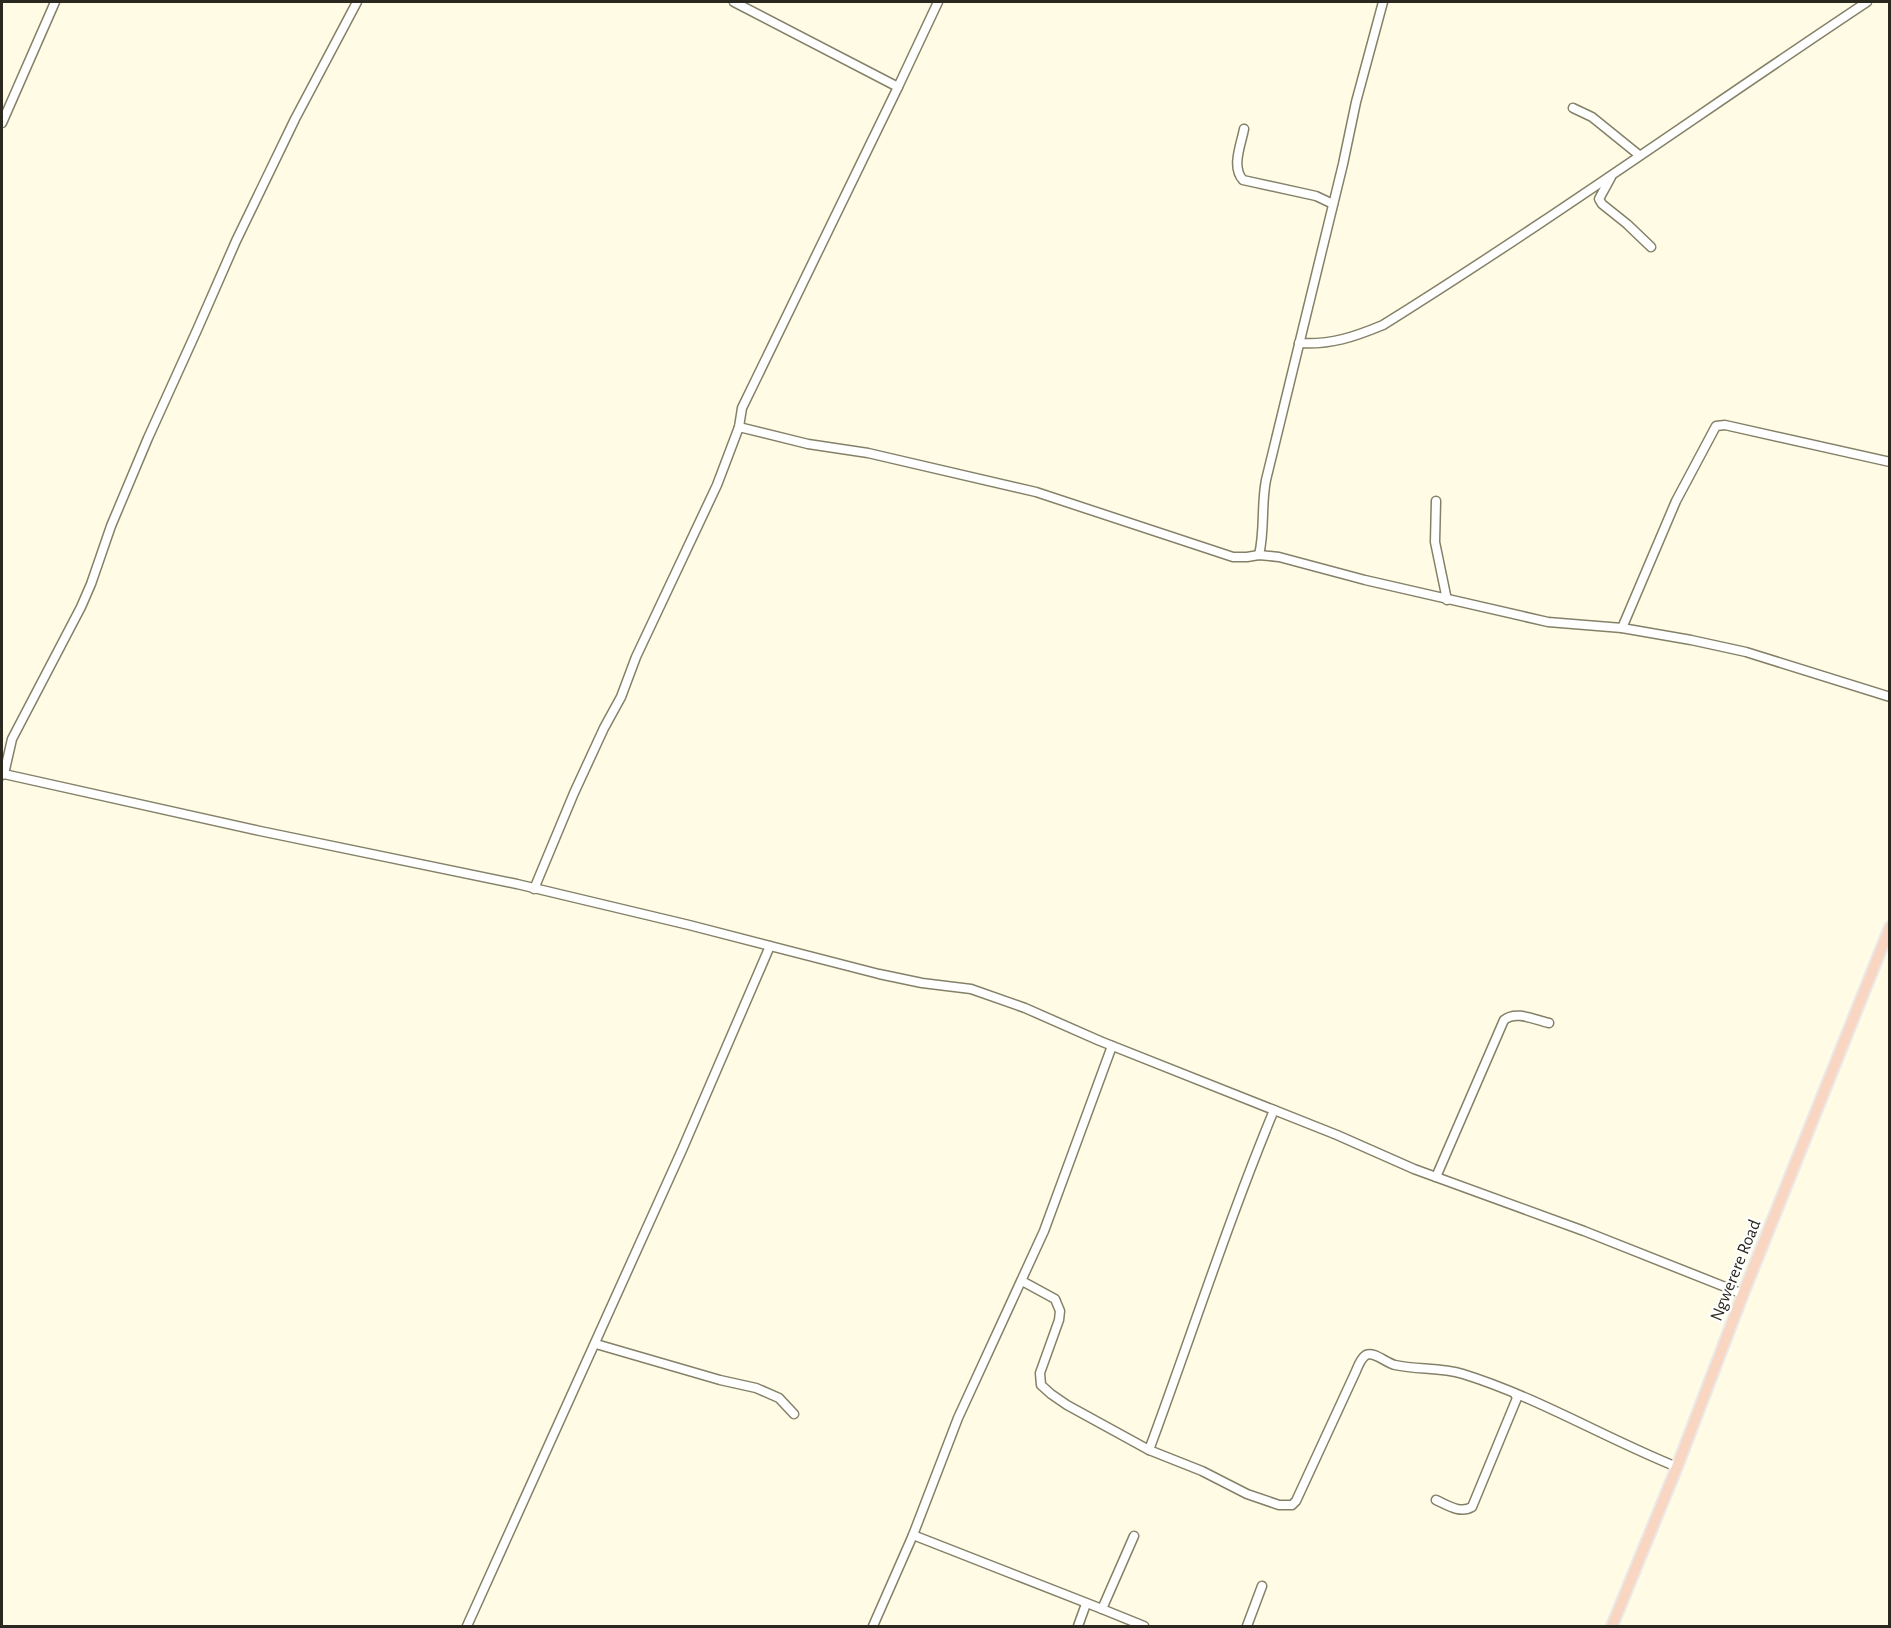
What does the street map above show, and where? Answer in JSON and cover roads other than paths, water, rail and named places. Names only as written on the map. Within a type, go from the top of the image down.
[{"type":"main road","name":"Ngwerere Road","points":[[1612,1626],[1890,927]]},
{"type":"street","points":[[2,123],[55,2]]},
{"type":"street","points":[[357,2],[295,119],[236,241],[120,504],[81,607],[12,739],[3,774],[260,831],[435,866],[689,925],[879,974],[971,989],[1025,1008],[1112,1046],[1436,1177],[1595,1235],[1743,1294]]},
{"type":"street","points":[[734,2],[898,87]]},
{"type":"street","points":[[534,889],[574,793],[621,697],[636,657],[717,485],[739,427],[742,408],[938,2]]},
{"type":"street","points":[[1259,555],[1263,494],[1356,102],[1383,2]]},
{"type":"street","points":[[1299,343],[1329,343],[1357,336],[1383,325],[1566,207],[1639,154],[1867,2]]},
{"type":"street","points":[[1573,108],[1606,128],[1639,154]]},
{"type":"street","points":[[1244,129],[1237,168],[1244,180],[1316,196],[1333,204]]},
{"type":"street","points":[[1617,170],[1608,181],[1599,199],[1651,247]]},
{"type":"street","points":[[1622,628],[1676,501],[1716,426],[1725,425],[1890,462]]},
{"type":"street","points":[[739,427],[807,444],[868,453],[1036,492],[1233,556],[1279,557],[1365,580],[1548,622],[1622,628],[1677,637],[1746,652],[1890,697]]},
{"type":"street","points":[[1436,501],[1435,542],[1448,600]]},
{"type":"street","points":[[467,1626],[596,1344],[770,946]]},
{"type":"street","points":[[1436,1177],[1504,1020],[1509,1015],[1515,1014],[1549,1023]]},
{"type":"street","points":[[873,1626],[913,1535],[958,1418],[1044,1231],[1112,1046]]},
{"type":"street","points":[[1149,1450],[1191,1338],[1243,1185],[1274,1110]]},
{"type":"street","points":[[1022,1281],[1055,1299],[1060,1311],[1059,1320],[1040,1373],[1041,1385],[1067,1405],[1149,1450],[1202,1471],[1247,1494],[1279,1505],[1292,1505],[1296,1501],[1356,1371],[1367,1354],[1373,1354],[1392,1364],[1438,1368],[1461,1373],[1515,1394],[1677,1467]]},
{"type":"street","points":[[596,1344],[720,1380],[756,1388],[779,1398],[794,1414]]},
{"type":"street","points":[[1436,1500],[1459,1509],[1467,1510],[1472,1507],[1517,1398],[1515,1394]]},
{"type":"street","points":[[913,1535],[1144,1626]]},
{"type":"street","points":[[1102,1609],[1134,1536]]},
{"type":"street","points":[[1246,1626],[1262,1586]]},
{"type":"street","points":[[1078,1626],[1086,1604]]}]
